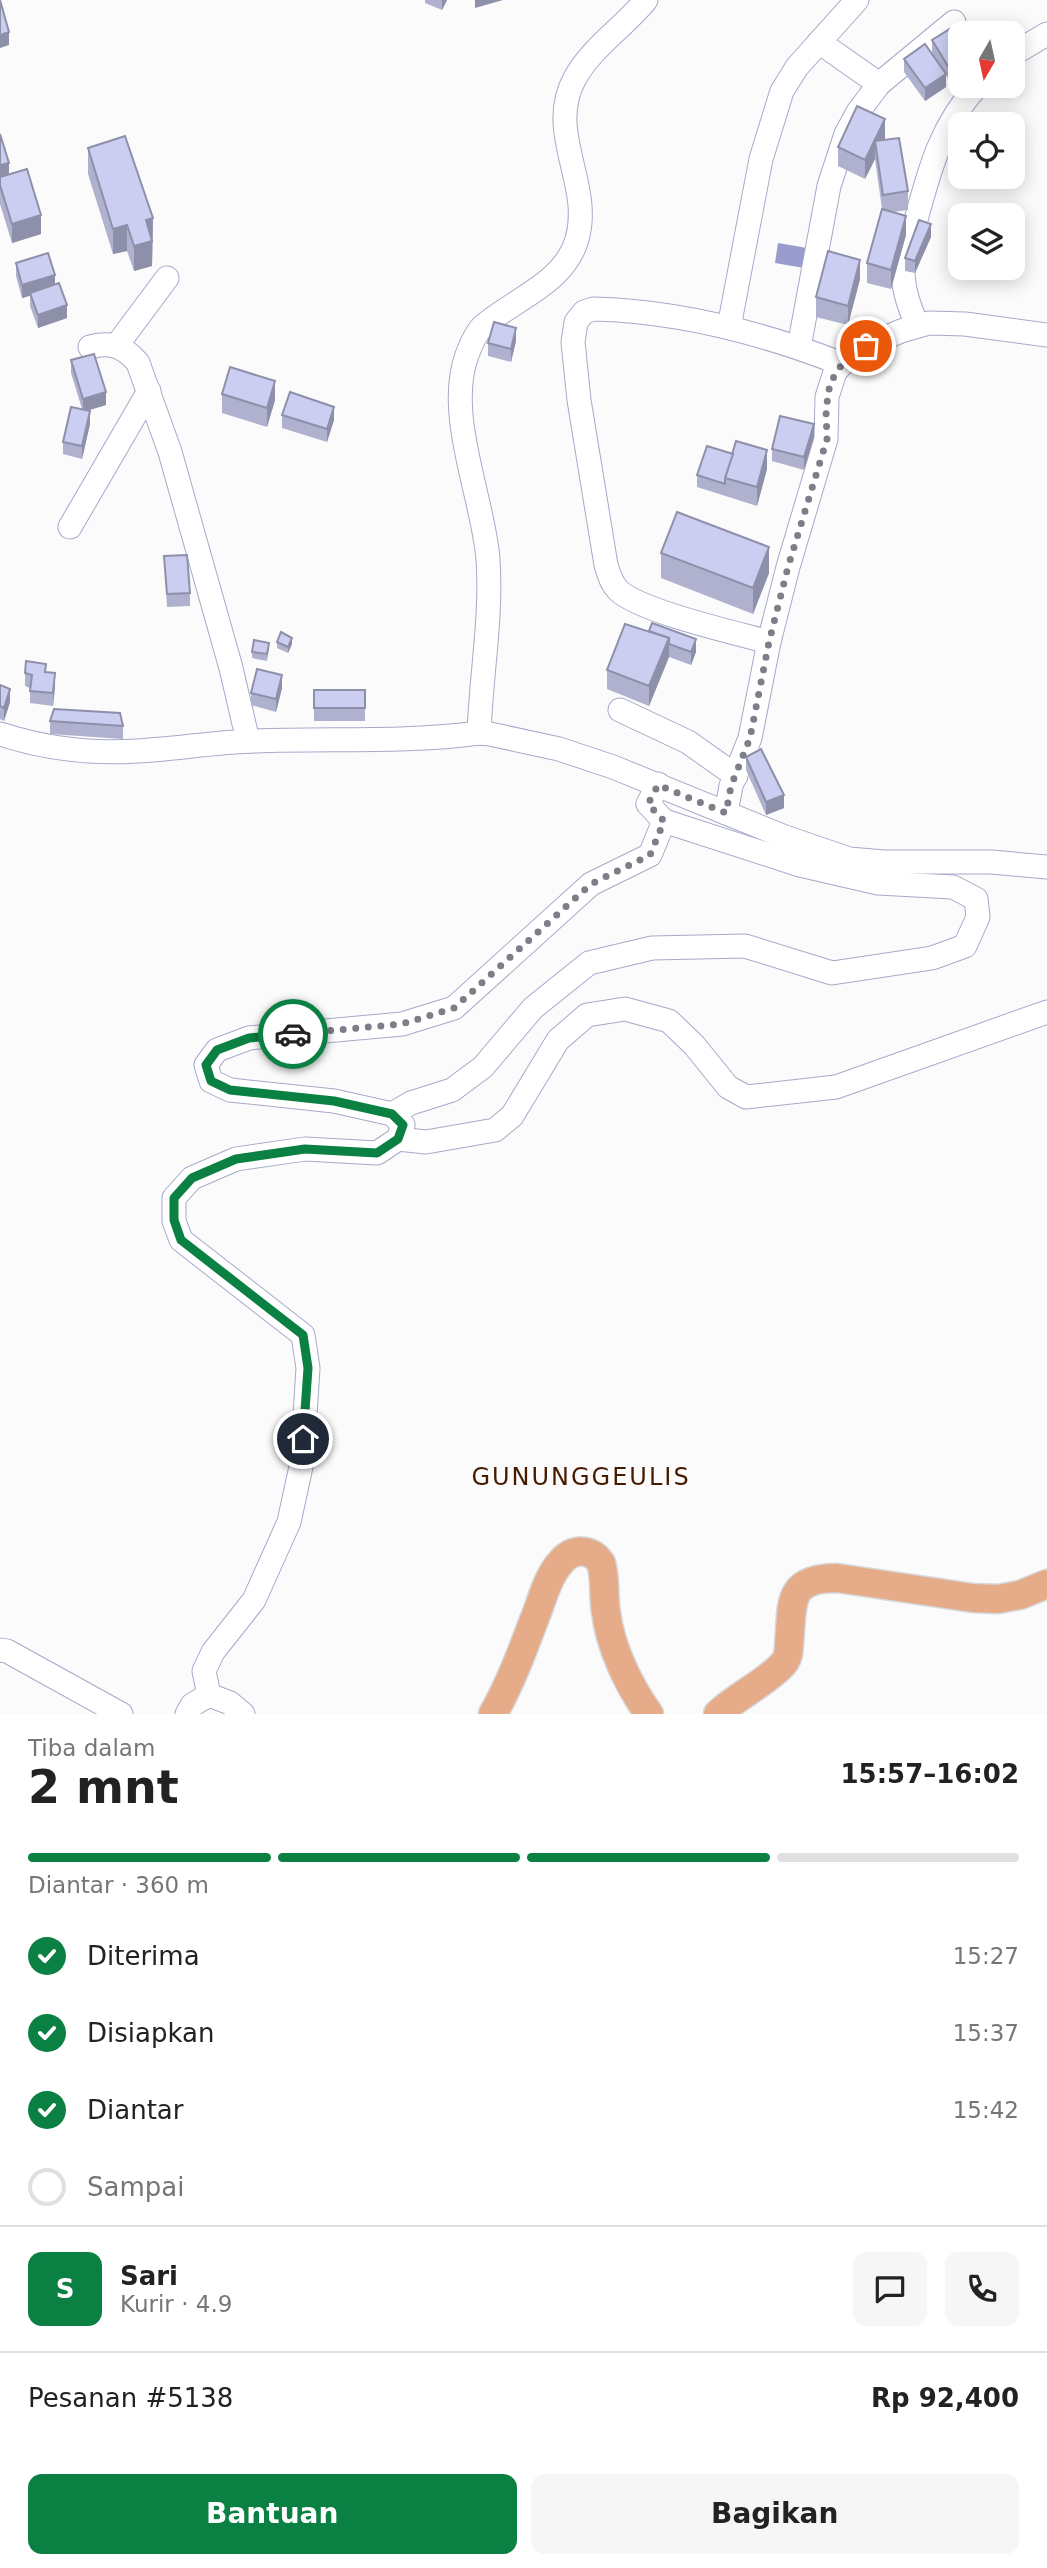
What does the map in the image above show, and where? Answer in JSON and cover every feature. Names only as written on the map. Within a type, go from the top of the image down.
[{"type":"main road","points":[[493,1714],[519,1660],[556,1568],[569,1555],[582,1551],[592,1553],[601,1563],[611,1636],[640,1702],[649,1714]]},
{"type":"main road","points":[[718,1714],[786,1660],[792,1602],[797,1591],[808,1583],[837,1577],[973,1598],[998,1599],[1020,1595],[1047,1584]]},
{"type":"street","points":[[479,733],[488,560],[462,422],[462,384],[466,356],[480,328],[550,279],[572,253],[581,213],[564,130],[569,90],[593,55],[646,0]]},
{"type":"street","points":[[729,327],[761,159],[782,91],[797,67],[857,0]]},
{"type":"street","points":[[799,347],[835,161],[846,134],[879,83],[948,27]]},
{"type":"street","points":[[1026,46],[1047,34]]},
{"type":"street","points":[[819,42],[879,83]]},
{"type":"street","points":[[917,325],[905,295],[903,270],[938,145],[966,98]]},
{"type":"street","points":[[117,345],[167,278]]},
{"type":"street","points":[[769,642],[650,607],[618,590],[606,565],[579,400],[573,342],[576,322],[584,312],[593,309],[665,316],[729,327],[799,347],[842,364]]},
{"type":"street","points":[[726,813],[731,786],[750,738],[769,642],[788,567],[827,439],[826,410],[830,383],[842,364],[866,346],[917,325],[965,324],[1047,335]]},
{"type":"street","points":[[90,347],[98,344],[117,345],[138,363],[170,452],[228,655],[248,741]]},
{"type":"street","points":[[70,527],[149,391]]},
{"type":"street","points":[[620,710],[688,742],[736,776]]},
{"type":"street","points":[[0,734],[41,745],[138,751],[248,741],[407,740],[479,733],[559,749],[658,785],[797,842],[849,859],[874,862],[991,862],[1047,867]]},
{"type":"street","points":[[392,1114],[411,1103],[452,1090],[482,1067],[533,1008],[589,963],[652,948],[745,946],[832,973],[932,958],[965,946],[978,917],[975,899],[953,887],[878,883],[800,865],[664,821],[648,804],[658,785]]},
{"type":"street","points":[[209,1695],[204,1671],[214,1653],[254,1600],[289,1522],[302,1462],[308,1368],[303,1335],[181,1240],[174,1220],[174,1198],[192,1178],[236,1159],[305,1149],[377,1153],[398,1139],[403,1125],[392,1114],[334,1101],[230,1090],[211,1081],[206,1065],[217,1050],[249,1038],[402,1024],[454,1008],[591,884],[650,855],[664,821]]},
{"type":"street","points":[[398,1139],[426,1142],[495,1130],[512,1116],[558,1040],[587,1015],[625,1009],[669,1021],[694,1045],[728,1087],[746,1097],[836,1087],[1047,1012]]},
{"type":"street","points":[[0,1650],[7,1651],[121,1714]]},
{"type":"street","points":[[187,1714],[192,1705],[209,1695]]},
{"type":"street","points":[[209,1695],[230,1703],[243,1714]]},
{"type":"water","points":[[778,243],[813,249],[810,269],[775,263]]},
{"type":"building","points":[[0,0],[9,32],[0,35]]},
{"type":"building","points":[[948,30],[948,66],[932,40]]},
{"type":"building","points":[[925,44],[946,74],[925,88],[904,59]]},
{"type":"building","points":[[857,106],[885,119],[865,160],[838,147]]},
{"type":"building","points":[[0,134],[9,163],[0,165]]},
{"type":"building","points":[[125,136],[153,218],[146,220],[152,241],[134,246],[127,225],[113,229],[88,148]]},
{"type":"building","points":[[899,138],[908,191],[883,195],[875,141]]},
{"type":"building","points":[[27,169],[41,215],[12,224],[0,177]]},
{"type":"building","points":[[882,209],[906,216],[891,270],[867,263]]},
{"type":"building","points":[[919,220],[931,224],[915,261],[905,258]]},
{"type":"building","points":[[828,251],[860,260],[848,306],[816,297]]},
{"type":"building","points":[[48,253],[55,275],[22,285],[16,263]]},
{"type":"building","points":[[59,283],[67,305],[38,315],[30,293]]},
{"type":"building","points":[[857,319],[878,329],[858,339]]},
{"type":"building","points":[[494,322],[516,328],[511,349],[488,343]]},
{"type":"building","points":[[94,354],[106,392],[83,399],[71,360]]},
{"type":"building","points":[[230,367],[275,381],[267,408],[222,394]]},
{"type":"building","points":[[290,392],[334,407],[327,429],[282,415]]},
{"type":"building","points":[[71,407],[90,411],[82,446],[63,442]]},
{"type":"building","points":[[780,416],[814,424],[804,457],[772,449]]},
{"type":"building","points":[[736,441],[767,450],[757,487],[725,478]]},
{"type":"building","points":[[707,446],[733,454],[725,484],[697,475]]},
{"type":"building","points":[[677,512],[769,547],[753,588],[661,553]]},
{"type":"building","points":[[187,555],[190,593],[167,594],[164,556]]},
{"type":"building","points":[[652,623],[696,639],[691,652],[669,644],[669,638],[649,631]]},
{"type":"building","points":[[625,624],[669,638],[649,686],[607,670]]},
{"type":"building","points":[[281,632],[292,638],[288,647],[277,642]]},
{"type":"building","points":[[254,640],[269,643],[267,654],[252,652]]},
{"type":"building","points":[[26,661],[46,664],[45,672],[55,673],[53,693],[30,691],[32,675],[25,673]]},
{"type":"building","points":[[257,669],[282,675],[276,699],[251,693]]},
{"type":"building","points":[[0,685],[10,689],[4,708],[0,706]]},
{"type":"building","points":[[314,690],[365,690],[365,708],[314,708]]},
{"type":"building","points":[[54,709],[120,713],[123,726],[50,721]]},
{"type":"building","points":[[761,749],[784,795],[766,802],[746,757]]},
{"type":"way so far","points":[[293,1034],[402,1024],[454,1008],[591,884],[650,855],[664,821],[648,804],[658,785],[726,813],[731,786],[750,738],[769,642],[788,567],[827,439],[826,410],[830,383],[842,364],[866,346]]},
{"type":"district","name":"GUNUNGGEULIS","points":[[581,1477]]},
{"type":"route","points":[[293,1034],[249,1038],[217,1050],[206,1065],[211,1081],[230,1090],[334,1101],[392,1114],[403,1125],[398,1139],[377,1153],[305,1149],[236,1159],[192,1178],[174,1198],[174,1220],[181,1240],[303,1335],[308,1368],[303,1439]]}]
